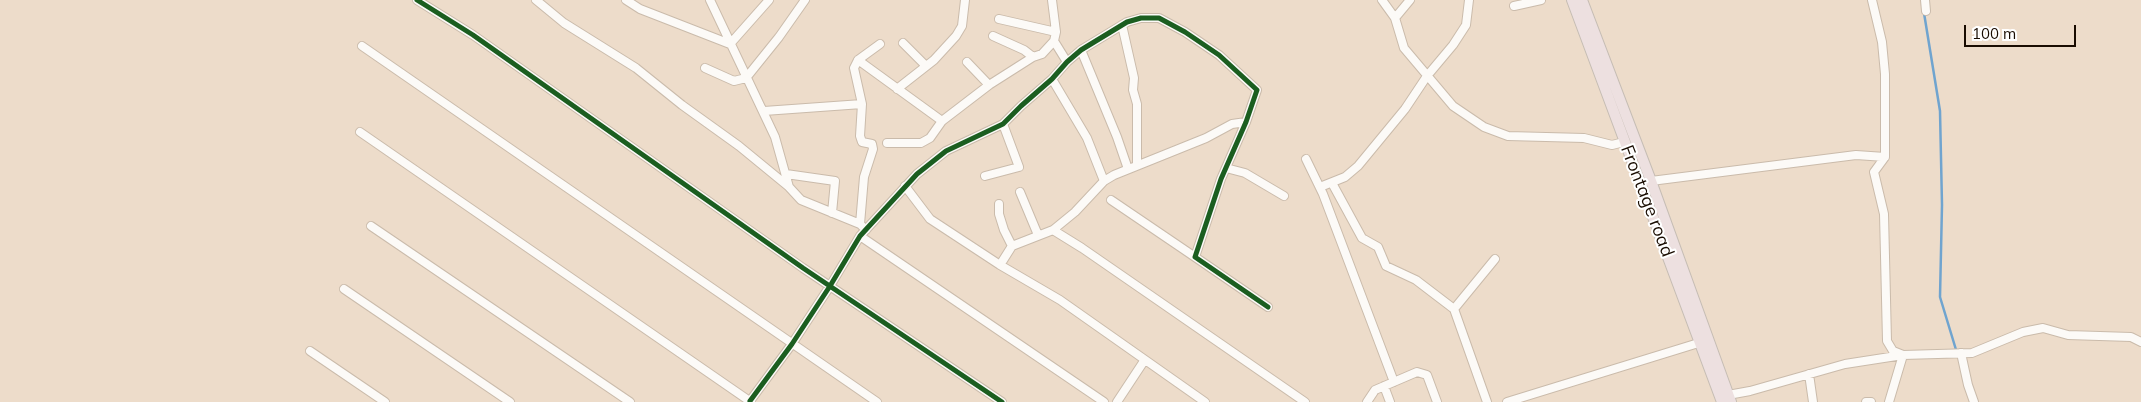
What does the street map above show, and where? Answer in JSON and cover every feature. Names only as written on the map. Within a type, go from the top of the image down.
[{"type":"main road","name":"Frontage road","points":[[1572,0],[1624,142],[1727,400]]},
{"type":"main road","points":[[1582,0],[1651,181],[1705,341]]},
{"type":"street","points":[[417,0],[473,35],[830,286],[1002,402]]},
{"type":"street","points":[[536,0],[564,23],[636,68],[682,105],[739,146],[789,187],[801,200],[832,213],[862,230],[1104,402]]},
{"type":"street","points":[[626,0],[640,9],[730,44]]},
{"type":"street","points":[[710,0],[775,136],[789,187]]},
{"type":"street","points":[[730,44],[769,0]]},
{"type":"street","points":[[705,68],[734,81],[746,78],[806,0]]},
{"type":"street","points":[[896,89],[926,66],[956,36],[962,26],[965,0]]},
{"type":"street","points":[[887,143],[921,143],[930,138],[942,121],[989,85],[1033,57],[1042,54],[1054,41],[1056,32],[1052,0]]},
{"type":"street","points":[[1382,0],[1395,18],[1404,48],[1453,106],[1484,127],[1508,136],[1584,138],[1612,145],[1624,142]]},
{"type":"street","points":[[1395,18],[1410,0]]},
{"type":"street","points":[[1320,187],[1345,178],[1358,166],[1405,109],[1427,76],[1454,45],[1466,26],[1469,0]]},
{"type":"street","points":[[1514,6],[1541,0]]},
{"type":"street","points":[[1872,0],[1882,42],[1886,121],[1885,157],[1874,172],[1884,214],[1887,341],[1893,351],[1904,356]]},
{"type":"street","points":[[1925,0],[1926,10]]},
{"type":"street","points":[[360,132],[751,402],[830,286],[862,230],[905,186],[946,151],[1003,124],[1081,50],[1122,25],[1141,18],[1159,18],[1185,32],[1219,55],[1257,90],[1246,122],[1226,168],[1195,256]]},
{"type":"street","points":[[998,19],[1056,32]]},
{"type":"street","points":[[1122,25],[1134,78],[1133,90],[1137,104],[1137,164]]},
{"type":"street","points":[[993,36],[1024,50],[1033,57]]},
{"type":"street","points":[[1054,41],[1067,62]]},
{"type":"street","points":[[903,43],[926,66]]},
{"type":"street","points":[[862,230],[864,178],[873,149],[872,144],[862,142],[860,136],[862,104],[854,68],[858,60],[880,44]]},
{"type":"street","points":[[362,46],[877,402]]},
{"type":"street","points":[[1081,50],[1117,137],[1128,169]]},
{"type":"street","points":[[858,60],[942,121]]},
{"type":"street","points":[[967,62],[989,85]]},
{"type":"street","points":[[1052,79],[1086,138],[1104,181]]},
{"type":"street","points":[[764,111],[862,104]]},
{"type":"street","points":[[1000,265],[1012,246],[1053,230],[1075,212],[1104,181],[1137,164],[1206,138],[1232,124],[1246,122]]},
{"type":"street","points":[[985,176],[1019,167],[1003,124]]},
{"type":"street","points":[[1651,181],[1856,155],[1885,157]]},
{"type":"street","points":[[1306,159],[1320,187],[1394,382]]},
{"type":"street","points":[[1226,168],[1245,173],[1284,196]]},
{"type":"street","points":[[786,174],[835,181],[832,213]]},
{"type":"street","points":[[1332,183],[1362,238],[1378,247],[1386,266],[1416,280],[1454,309],[1487,402]]},
{"type":"street","points":[[905,186],[930,219],[1000,265],[1060,300],[1144,361],[1205,402]]},
{"type":"street","points":[[1020,192],[1038,235]]},
{"type":"street","points":[[1111,200],[1268,307]]},
{"type":"street","points":[[999,204],[999,214],[1012,246]]},
{"type":"street","points":[[371,226],[630,402]]},
{"type":"street","points":[[1053,230],[1305,402]]},
{"type":"street","points":[[1454,309],[1495,258]]},
{"type":"street","points":[[344,289],[510,402]]},
{"type":"street","points":[[1727,400],[1750,391],[1845,364],[1904,356],[1972,353],[2023,332],[2043,328],[2068,335],[2131,337],[2141,342]]},
{"type":"street","points":[[1507,402],[1705,341]]},
{"type":"street","points":[[310,351],[385,402]]},
{"type":"street","points":[[1961,353],[1974,402]]},
{"type":"street","points":[[1889,402],[1904,356]]},
{"type":"street","points":[[1117,402],[1144,361]]},
{"type":"street","points":[[1367,402],[1375,390],[1417,372],[1427,375],[1437,402]]},
{"type":"street","points":[[1809,374],[1813,402]]},
{"type":"street","points":[[1384,386],[1390,402]]},
{"type":"street","points":[[1866,402],[1871,402]]},
{"type":"waterway","points":[[1924,13],[1940,111],[1942,205],[1940,297],[1957,353]]},
{"type":"cycle path","points":[[417,0],[473,35],[803,268],[1002,402]]},
{"type":"cycle path","points":[[750,401],[792,344],[860,236],[917,174],[946,151],[1003,124],[1081,50],[1127,22],[1141,18],[1159,18],[1185,32],[1219,55],[1257,90],[1246,122],[1221,179],[1195,257],[1268,307]]}]
